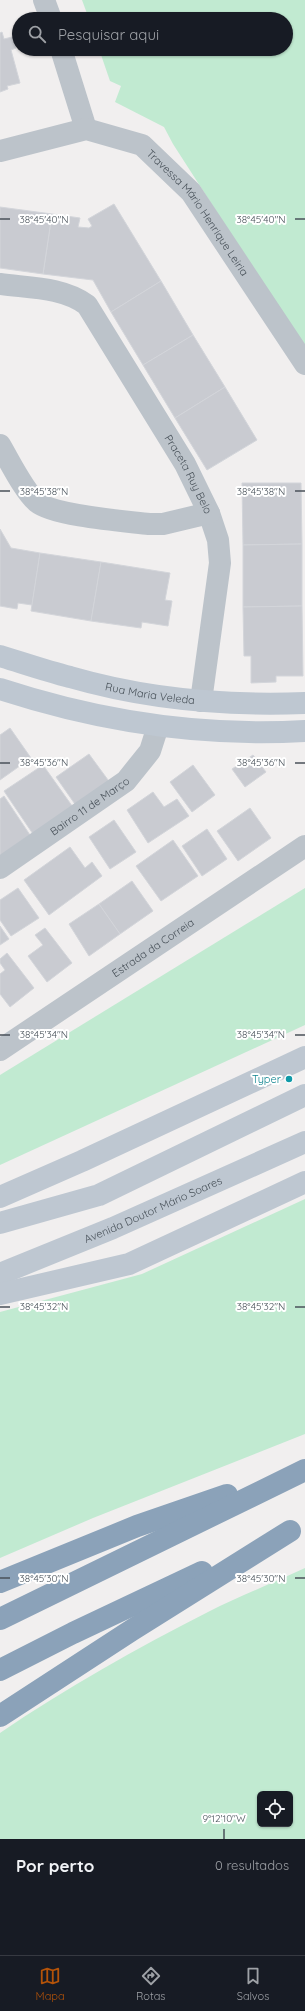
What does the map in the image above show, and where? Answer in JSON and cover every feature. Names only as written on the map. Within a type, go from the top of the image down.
[{"type":"highway","points":[[0,1619],[305,1470]]},
{"type":"highway","points":[[0,1582],[174,1513],[226,1495],[280,1482]]},
{"type":"highway","points":[[0,1670],[73,1633],[297,1528]]},
{"type":"highway","points":[[0,1716],[132,1630],[297,1528]]},
{"type":"main road","name":"Rua Maria Veleda","points":[[0,656],[71,678],[137,692],[201,701],[274,704],[305,703]]},
{"type":"main road","points":[[0,689],[62,707],[114,719],[158,726],[231,732],[305,731]]},
{"type":"main road","points":[[0,1197],[89,1158],[305,1057]]},
{"type":"main road","points":[[0,1222],[99,1194],[305,1095]]},
{"type":"main road","name":"Avenida Doutor Mário Soares","points":[[0,1274],[113,1228],[305,1142]]},
{"type":"main road","points":[[0,1294],[129,1264],[305,1182]]},
{"type":"street","points":[[44,0],[48,12]]},
{"type":"street","points":[[0,151],[86,129],[63,56]]},
{"type":"street","name":"Travessa Mário Henrique Leiria","points":[[86,129],[142,145],[191,192],[305,364]]},
{"type":"street","name":"Praceta Ruy Belo","points":[[0,284],[59,292],[76,297],[87,305],[185,464],[209,513],[163,524],[149,524],[54,510],[37,502],[0,445]]},
{"type":"street","points":[[201,701],[220,563],[218,540],[209,513]]},
{"type":"street","name":"Bairro 11 de Março","points":[[0,868],[126,781],[150,751],[158,726]]},
{"type":"street","name":"Estrada da Correia","points":[[0,1050],[305,846]]},
{"type":"green space","points":[[82,0],[305,0],[305,346],[296,335],[173,144],[164,127],[115,102],[121,86],[110,81],[101,56],[293,56],[293,12],[86,12]]},
{"type":"green space","points":[[305,888],[305,1025],[0,1165],[0,1075]]},
{"type":"green space","points":[[305,1199],[305,1434],[93,1518],[0,1558],[0,1312],[142,1274]]},
{"type":"green space","points":[[305,1568],[305,1839],[0,1839],[0,1733],[76,1684],[220,1606]]},
{"type":"building","points":[[2,32],[4,39],[12,37],[12,56],[20,83],[7,86],[8,89],[0,92],[0,33]]},
{"type":"building","points":[[114,204],[161,281],[111,312],[93,280],[43,274],[52,214],[80,218],[78,227],[89,228],[92,226],[88,219]]},
{"type":"building","points":[[0,207],[52,214],[43,274],[0,268]]},
{"type":"building","points":[[161,281],[193,335],[143,365],[111,312]]},
{"type":"building","points":[[193,335],[225,387],[175,418],[143,365]]},
{"type":"building","points":[[225,387],[257,440],[207,470],[175,418]]},
{"type":"building","points":[[242,483],[301,483],[302,544],[243,545]]},
{"type":"building","points":[[0,529],[11,548],[40,553],[32,605],[18,603],[17,609],[0,606]]},
{"type":"building","points":[[302,544],[302,606],[243,607],[243,545]]},
{"type":"building","points":[[40,553],[101,562],[91,621],[31,611]]},
{"type":"building","points":[[101,562],[170,573],[165,600],[172,601],[168,626],[142,622],[141,628],[91,621]]},
{"type":"building","points":[[302,606],[303,676],[276,676],[276,682],[251,683],[251,656],[244,656],[243,607]]},
{"type":"building","points":[[10,728],[31,758],[0,780],[0,735]]},
{"type":"building","points":[[89,754],[111,784],[77,807],[56,777]]},
{"type":"building","points":[[253,755],[266,772],[245,787],[232,769]]},
{"type":"building","points":[[43,765],[75,810],[35,837],[4,791]]},
{"type":"building","points":[[193,765],[215,795],[192,812],[170,782]]},
{"type":"building","points":[[153,792],[164,807],[177,799],[189,816],[148,843],[127,810]]},
{"type":"building","points":[[4,796],[30,835],[0,856],[0,799]]},
{"type":"building","points":[[250,808],[271,838],[238,861],[217,831]]},
{"type":"building","points":[[114,820],[136,852],[110,869],[89,837]]},
{"type":"building","points":[[207,829],[227,859],[202,876],[182,846]]},
{"type":"building","points":[[173,840],[198,876],[161,901],[136,866]]},
{"type":"building","points":[[70,847],[85,868],[92,862],[102,876],[49,915],[24,880]]},
{"type":"building","points":[[132,881],[153,911],[120,934],[99,904]]},
{"type":"building","points":[[18,888],[39,918],[11,936],[0,920],[0,900]]},
{"type":"building","points":[[99,904],[120,934],[89,956],[69,924]]},
{"type":"building","points":[[0,926],[9,939],[0,945]]},
{"type":"building","points":[[45,928],[72,963],[47,982],[28,956],[43,945],[35,935]]},
{"type":"building","points":[[7,953],[34,988],[10,1007],[0,994],[0,974],[5,970],[0,963],[0,959]]},
{"type":"place","name":"Typer","points":[[289,1079]]}]
